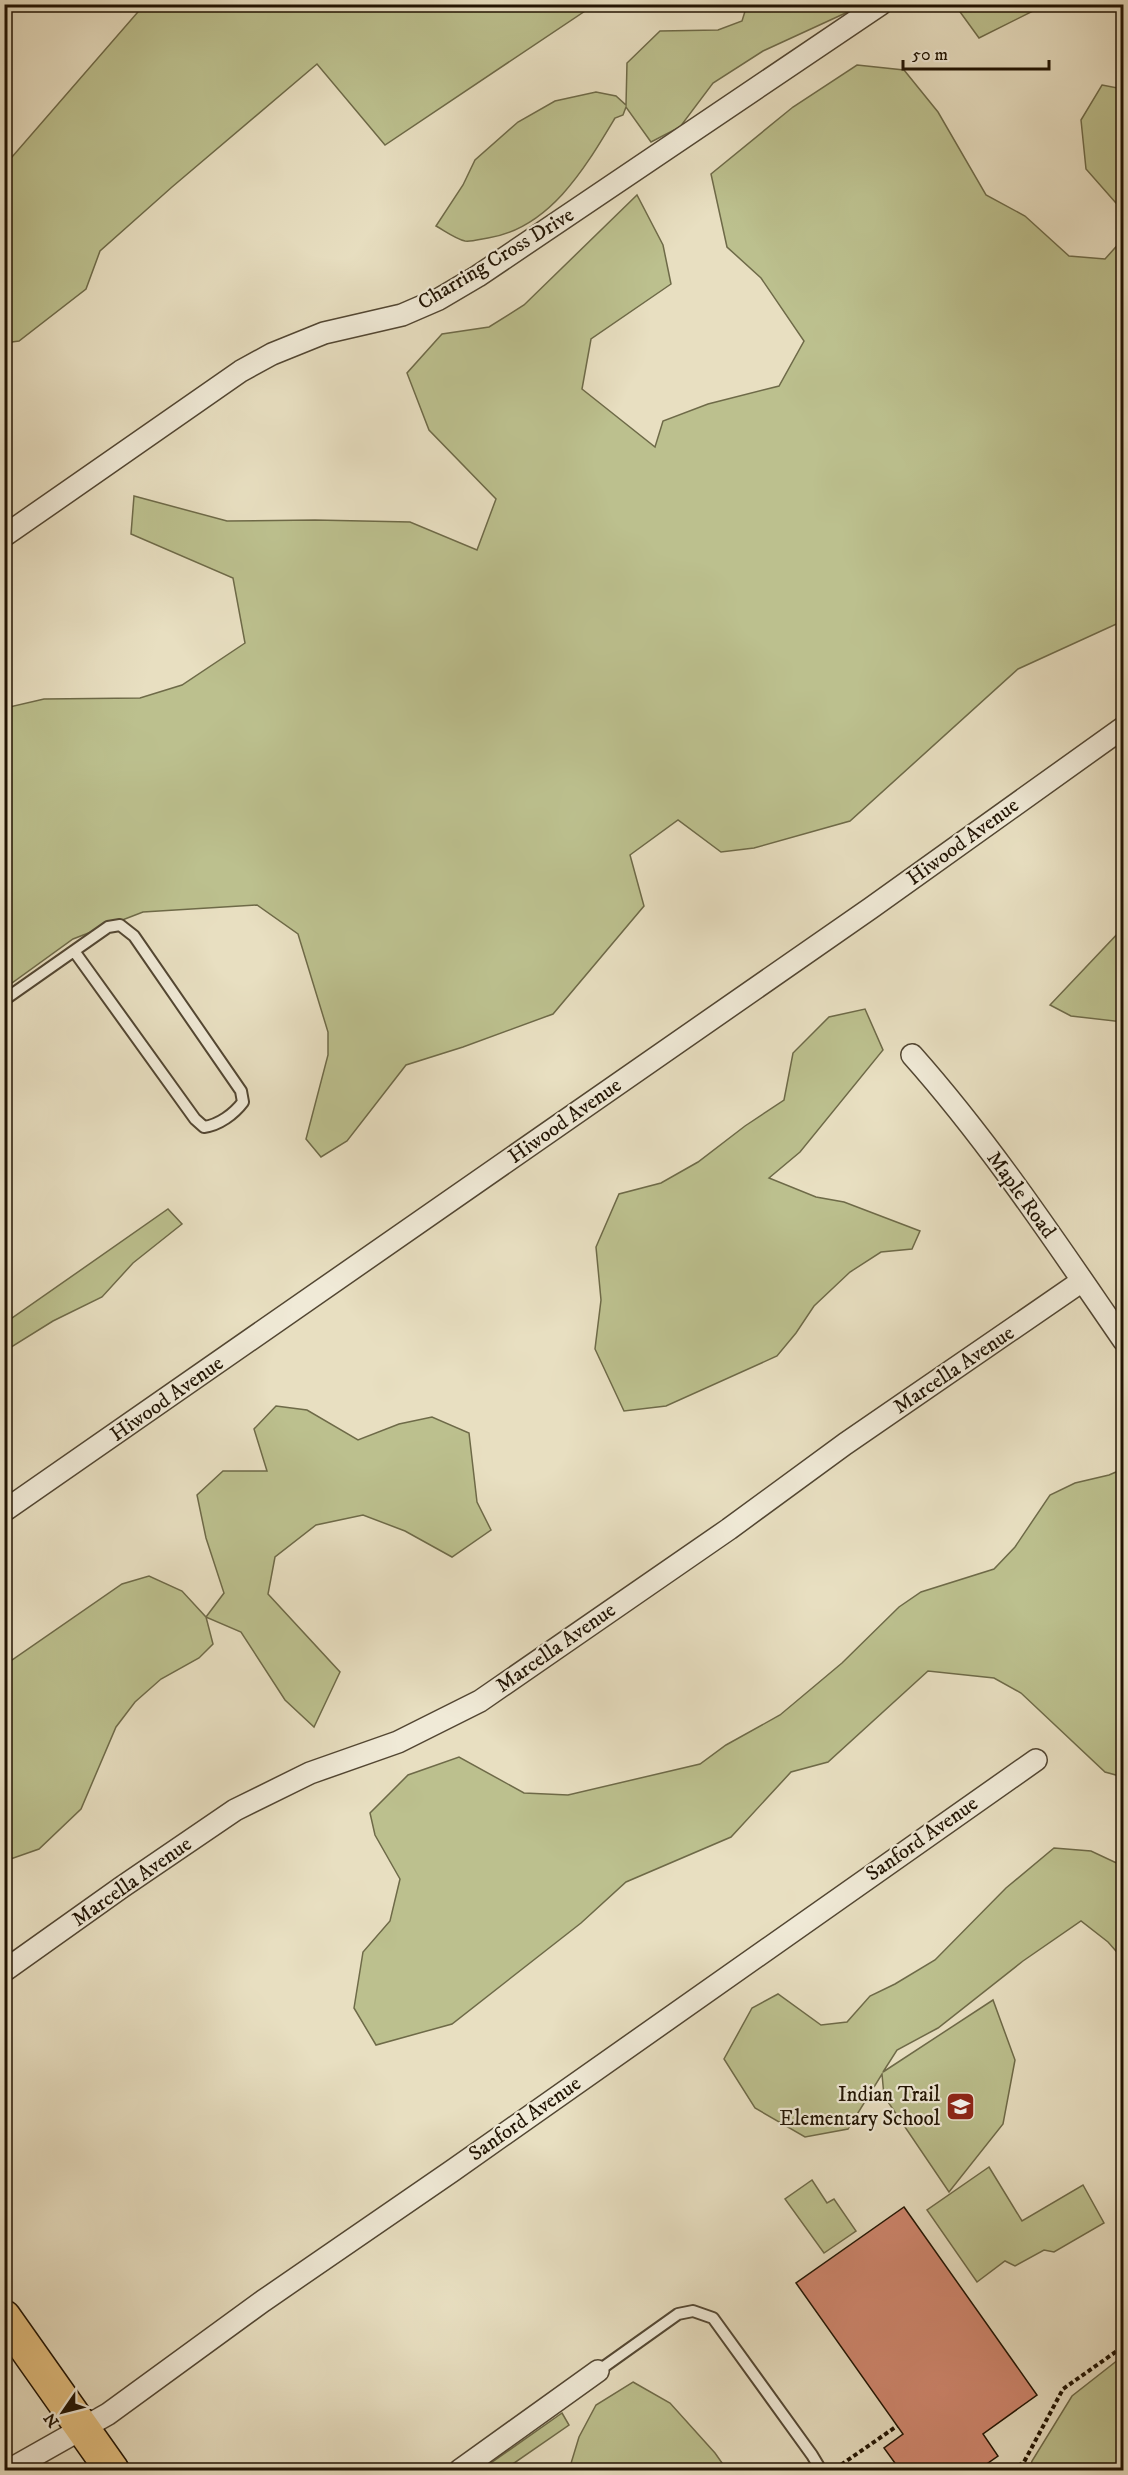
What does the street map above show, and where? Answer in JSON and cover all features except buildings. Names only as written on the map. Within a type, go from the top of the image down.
[{"type":"main road","points":[[4,2317],[112,2470]]},
{"type":"street","name":"Charring Cross Drive","points":[[4,536],[241,371],[272,354],[324,333],[402,315],[439,299],[478,276],[881,4]]},
{"type":"street","name":"Hiwood Avenue","points":[[4,1511],[871,908],[1124,727]]},
{"type":"street","name":"Maple Road","points":[[912,1055],[951,1099],[1124,1341]]},
{"type":"street","name":"Marcella Avenue","points":[[4,1971],[235,1810],[310,1773],[398,1742],[480,1701],[719,1536],[845,1444],[1082,1281]]},
{"type":"street","name":"Sanford Avenue","points":[[9,2470],[108,2414],[263,2301],[452,2171],[1036,1760]]},
{"type":"street","points":[[460,2470],[598,2372]]},
{"type":"lane","points":[[4,999],[108,927],[120,925],[134,936],[241,1091],[243,1102],[237,1110],[214,1126],[204,1127],[195,1119],[74,951]]},
{"type":"lane","points":[[598,2372],[678,2314],[693,2312],[713,2318],[821,2470]]},
{"type":"path","points":[[1012,2470],[1024,2462],[1063,2389],[1124,2346]]},
{"type":"path","points":[[834,2469],[897,2426]]},
{"type":"green space","points":[[144,5],[594,5],[385,145],[317,64],[100,251],[86,289],[19,341],[5,343],[5,165]]},
{"type":"green space","points":[[747,5],[863,5],[763,51],[713,83],[680,127],[651,142],[626,107],[623,115],[615,118],[564,193],[530,222],[510,232],[470,241],[458,239],[436,226],[463,185],[475,160],[518,122],[555,101],[596,92],[616,96],[626,105],[627,63],[660,31],[718,30],[742,21]]},
{"type":"green space","points":[[955,5],[1045,5],[979,38]]},
{"type":"green space","points":[[857,65],[904,70],[938,112],[986,195],[1025,216],[1069,256],[1105,259],[1123,239],[1123,621],[1018,669],[850,821],[754,848],[721,852],[678,820],[630,855],[644,906],[553,1014],[406,1065],[347,1141],[321,1157],[306,1139],[328,1055],[328,1032],[298,934],[257,905],[143,912],[73,939],[5,988],[5,708],[44,699],[140,698],[182,685],[245,643],[233,578],[131,534],[134,496],[227,521],[410,522],[477,550],[496,499],[429,430],[407,373],[442,334],[489,327],[524,305],[637,195],[663,245],[671,284],[591,339],[582,389],[655,447],[663,421],[708,404],[779,386],[804,341],[761,278],[727,247],[711,174],[793,107]]},
{"type":"green space","points":[[1102,85],[1123,89],[1123,211],[1086,169],[1081,120]]},
{"type":"green space","points":[[1123,928],[1123,1022],[1071,1016],[1050,1005]]},
{"type":"green space","points":[[865,1009],[883,1050],[800,1152],[769,1178],[816,1197],[844,1202],[920,1231],[912,1249],[881,1252],[850,1272],[814,1306],[777,1356],[666,1406],[624,1411],[595,1349],[601,1300],[596,1247],[619,1194],[661,1183],[698,1162],[784,1100],[793,1053],[829,1017]]},
{"type":"green space","points":[[168,1209],[182,1224],[133,1263],[102,1297],[53,1321],[5,1351],[5,1323]]},
{"type":"green space","points":[[276,1406],[307,1410],[358,1440],[399,1424],[432,1417],[469,1433],[477,1502],[491,1530],[452,1557],[405,1531],[363,1515],[316,1525],[275,1557],[268,1594],[340,1672],[314,1727],[285,1700],[241,1632],[206,1617],[224,1593],[206,1538],[197,1495],[223,1471],[267,1471],[254,1429]]},
{"type":"green space","points":[[1123,1469],[1123,1777],[1105,1772],[1021,1693],[994,1678],[928,1671],[828,1762],[791,1772],[731,1837],[626,1882],[581,1923],[452,2024],[376,2045],[354,2008],[363,1952],[390,1921],[400,1879],[375,1835],[370,1813],[408,1775],[459,1757],[524,1793],[568,1795],[700,1764],[726,1745],[780,1715],[842,1663],[899,1607],[921,1592],[994,1569],[1015,1547],[1050,1495],[1075,1483],[1109,1475]]},
{"type":"green space","points":[[149,1576],[182,1591],[206,1617],[213,1644],[199,1658],[161,1679],[135,1702],[116,1727],[81,1809],[39,1849],[5,1861],[5,1665],[122,1584]]},
{"type":"green space","points":[[1054,1848],[1091,1851],[1123,1866],[1123,1959],[1108,1942],[1081,1921],[1023,1961],[938,2028],[897,2050],[883,2072],[993,2000],[1015,2060],[1003,2124],[949,2192],[884,2096],[882,2074],[848,2129],[805,2137],[755,2108],[724,2059],[752,2008],[778,1994],[821,2025],[847,2022],[870,1996],[935,1960],[1006,1888]]},
{"type":"green space","points":[[989,2167],[1022,2221],[1083,2185],[1104,2223],[1054,2252],[1044,2250],[1015,2266],[1005,2261],[977,2282],[927,2210]]},
{"type":"green space","points":[[812,2180],[827,2203],[834,2199],[856,2231],[824,2253],[785,2199]]},
{"type":"green space","points":[[1123,2356],[1123,2470],[1029,2470],[1032,2461],[1072,2396]]},
{"type":"green space","points":[[633,2382],[670,2403],[715,2453],[727,2470],[569,2470],[579,2437],[596,2405]]},
{"type":"green space","points":[[562,2413],[569,2425],[504,2470],[481,2470]]},
{"type":"place","name":"Indian Trail Elementary School","points":[[961,2107]]}]
